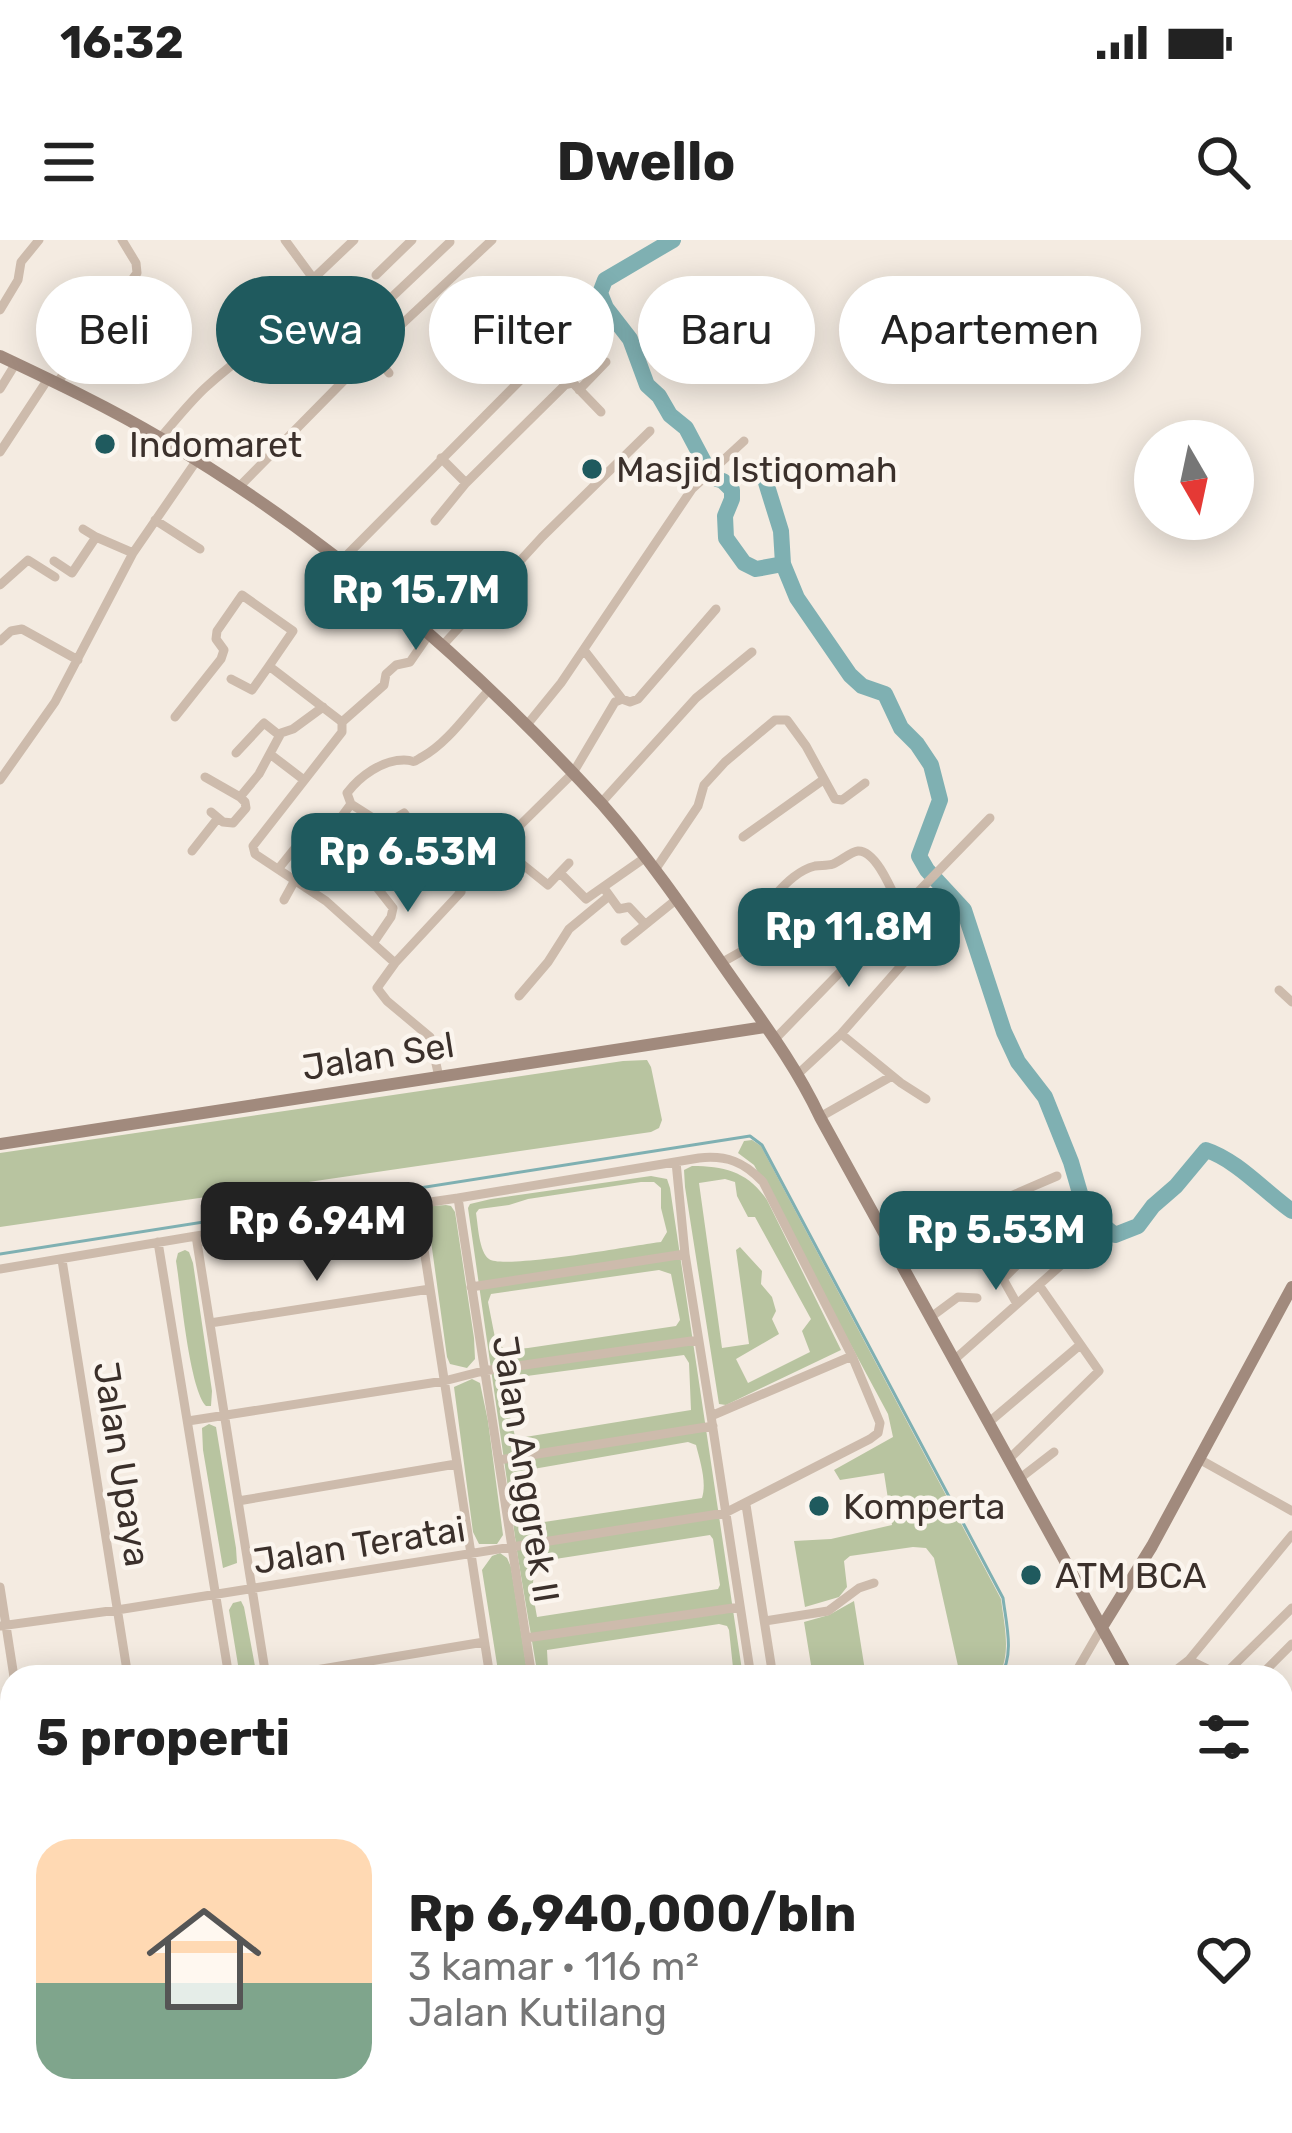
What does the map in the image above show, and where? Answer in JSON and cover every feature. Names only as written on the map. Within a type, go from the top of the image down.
[{"type":"main road","points":[[0,356],[36,373]]},
{"type":"main road","points":[[59,384],[196,460],[342,560],[490,689],[601,803],[646,857],[800,1073],[1123,1665]]},
{"type":"main road","name":"Jalan Sel","points":[[0,1144],[765,1027]]},
{"type":"main road","points":[[1102,1627],[1144,1560],[1292,1287]]},
{"type":"street","points":[[1,308],[18,280],[21,262],[39,240]]},
{"type":"street","points":[[122,240],[136,263],[134,276]]},
{"type":"street","points":[[285,240],[312,276]]},
{"type":"street","points":[[315,276],[354,240]]},
{"type":"street","points":[[376,275],[412,240]]},
{"type":"street","points":[[405,321],[493,240]]},
{"type":"street","points":[[405,285],[450,242]]},
{"type":"street","points":[[0,389],[16,363]]},
{"type":"street","points":[[160,438],[216,378]]},
{"type":"street","points":[[435,521],[561,387],[571,382],[601,412]]},
{"type":"street","points":[[0,452],[51,384]]},
{"type":"street","points":[[238,488],[340,384]]},
{"type":"street","points":[[342,560],[516,384]]},
{"type":"street","points":[[579,390],[585,384]]},
{"type":"street","points":[[443,645],[542,537],[650,431]]},
{"type":"street","points":[[526,726],[584,650],[692,489],[744,441]]},
{"type":"street","points":[[441,458],[466,483]]},
{"type":"street","points":[[2,774],[35,733],[133,553],[196,460]]},
{"type":"street","points":[[155,520],[200,550]]},
{"type":"street","points":[[83,529],[133,553]]},
{"type":"street","points":[[54,561],[71,573],[96,538]]},
{"type":"street","points":[[0,586],[26,560],[56,577]]},
{"type":"street","points":[[175,717],[221,659],[224,650],[216,639],[217,631],[242,596],[292,631],[252,691],[231,679]]},
{"type":"street","points":[[584,650],[622,699],[638,700],[716,608]]},
{"type":"street","points":[[0,641],[20,628],[78,660]]},
{"type":"street","points":[[395,964],[326,901],[255,854],[254,844],[342,733],[342,722],[384,685],[396,665],[410,662],[430,633]]},
{"type":"street","points":[[601,803],[696,698],[752,652]]},
{"type":"street","points":[[268,666],[342,722]]},
{"type":"street","points":[[378,827],[373,818],[351,804],[347,793],[379,767],[401,759],[414,761],[431,751],[490,689]]},
{"type":"street","points":[[569,863],[548,886],[505,849],[508,837],[572,773],[614,702],[622,699]]},
{"type":"street","points":[[240,797],[259,774],[279,735],[323,706]]},
{"type":"street","points":[[655,870],[698,806],[704,785],[775,719],[787,720],[806,746],[832,797],[838,801],[865,783]]},
{"type":"street","points":[[236,753],[264,723],[279,735]]},
{"type":"street","points":[[269,754],[304,780]]},
{"type":"street","points":[[193,851],[214,814],[226,824],[233,823],[246,808],[240,797],[205,777]]},
{"type":"street","points":[[743,837],[823,780]]},
{"type":"street","points":[[284,900],[351,804]]},
{"type":"street","points":[[374,942],[393,911],[360,867],[372,851],[369,834],[404,813],[460,889],[458,898],[377,989],[430,1037],[440,1077]]},
{"type":"street","points":[[776,1038],[989,818]]},
{"type":"street","points":[[279,868],[308,832]]},
{"type":"street","points":[[721,963],[789,921],[776,893],[795,875],[827,866],[854,851],[870,856],[880,868],[902,910]]},
{"type":"street","points":[[519,996],[569,929],[646,857]]},
{"type":"street","points":[[560,873],[583,898],[607,891]]},
{"type":"street","points":[[607,891],[619,909],[629,907],[645,924]]},
{"type":"street","points":[[587,898],[595,908]]},
{"type":"street","points":[[626,941],[677,899]]},
{"type":"street","points":[[800,1073],[841,1034],[928,934]]},
{"type":"street","points":[[1279,990],[1292,1002]]},
{"type":"street","points":[[841,1034],[926,1099]]},
{"type":"street","points":[[820,1117],[892,1076]]},
{"type":"street","points":[[0,1269],[676,1162],[725,1157],[746,1166],[763,1181],[852,1356],[712,1421],[499,1460]]},
{"type":"street","points":[[676,1162],[685,1254],[750,1665]]},
{"type":"street","points":[[901,1258],[965,1212],[1058,1176]]},
{"type":"street","name":"Jalan Anggrek II","points":[[458,1198],[530,1665]]},
{"type":"street","points":[[418,1204],[488,1665]]},
{"type":"street","points":[[992,1204],[1024,1258],[1003,1279],[1017,1304]]},
{"type":"street","points":[[196,1236],[268,1665]]},
{"type":"street","points":[[158,1242],[227,1665]]},
{"type":"street","points":[[471,1288],[685,1254]]},
{"type":"street","points":[[954,1360],[1067,1259]]},
{"type":"street","name":"Jalan Upaya","points":[[62,1260],[126,1665]]},
{"type":"street","points":[[1008,1460],[1099,1371],[1039,1285]]},
{"type":"street","points":[[210,1323],[430,1289]]},
{"type":"street","points":[[931,1317],[958,1297],[977,1298]]},
{"type":"street","points":[[188,1421],[698,1340]]},
{"type":"street","points":[[988,1423],[1080,1345]]},
{"type":"street","name":"Jalan Teratai","points":[[3,1626],[725,1514],[878,1433],[880,1419],[852,1356]]},
{"type":"street","points":[[1018,1479],[1054,1452]]},
{"type":"street","points":[[1199,1459],[1292,1511]]},
{"type":"street","points":[[238,1501],[456,1464]]},
{"type":"street","points":[[746,1505],[770,1665]]},
{"type":"street","points":[[1183,1665],[1292,1535]]},
{"type":"street","points":[[765,1622],[828,1611],[874,1583]]},
{"type":"street","points":[[0,1587],[11,1665]]},
{"type":"street","points":[[526,1638],[740,1606]]},
{"type":"street","points":[[1235,1665],[1292,1609]]},
{"type":"street","points":[[1080,1665],[1102,1627]]},
{"type":"street","points":[[343,1665],[484,1642]]},
{"type":"street","points":[[1270,1665],[1292,1644]]},
{"type":"street","points":[[1189,1660],[1200,1665]]},
{"type":"green space","points":[[647,1060],[662,1120],[651,1132],[0,1227],[0,1153]]},
{"type":"green space","points":[[744,1141],[761,1146],[1001,1599],[1006,1649],[1003,1665],[958,1665],[934,1558],[926,1548],[850,1556],[844,1561],[847,1587],[839,1597],[805,1607],[794,1541],[831,1539],[892,1525],[884,1473],[840,1480],[834,1470],[893,1437],[888,1414],[754,1165],[738,1153]]},
{"type":"green space","points":[[692,1166],[725,1169],[760,1190],[841,1350],[726,1405],[719,1404],[684,1170]],"holes":[[[735,1182],[748,1217],[755,1217],[811,1319],[802,1331],[810,1352],[748,1383],[736,1359],[779,1334],[772,1319],[776,1311],[761,1284],[762,1271],[740,1247],[736,1250],[749,1344],[722,1348],[699,1183]]]},
{"type":"green space","points":[[651,1176],[667,1179],[741,1665],[733,1665],[729,1630],[719,1624],[547,1650],[548,1665],[536,1665],[470,1204]],"holes":[[[654,1182],[661,1188],[667,1232],[661,1242],[499,1262],[489,1259],[481,1245],[479,1209]],[[659,1270],[671,1274],[680,1320],[676,1326],[528,1348],[506,1350],[496,1343],[488,1302],[491,1294]],[[684,1355],[689,1363],[691,1410],[515,1436],[502,1386],[505,1379]],[[688,1442],[696,1445],[703,1492],[702,1498],[531,1524],[516,1472]],[[710,1535],[720,1585],[537,1617],[532,1589],[536,1562]]]},
{"type":"green space","points":[[446,1205],[455,1212],[474,1338],[475,1359],[467,1368],[450,1364],[447,1357],[427,1212]]},
{"type":"green space","points":[[185,1250],[193,1263],[211,1406],[200,1396],[186,1338],[176,1261]]},
{"type":"green space","points":[[472,1379],[480,1383],[488,1421],[503,1535],[497,1544],[479,1544],[473,1532],[454,1387]]},
{"type":"green space","points":[[216,1427],[236,1548],[237,1563],[223,1568],[203,1450],[202,1428]]},
{"type":"green space","points":[[500,1553],[511,1567],[526,1665],[497,1665],[482,1570]]},
{"type":"green space","points":[[241,1601],[244,1607],[255,1665],[238,1665],[229,1610]]},
{"type":"green space","points":[[854,1601],[864,1665],[811,1665],[804,1622]]},
{"type":"waterway","points":[[673,240],[605,280],[600,293],[630,339],[647,385],[686,428],[717,479],[732,490],[725,516],[726,538],[744,563],[756,569],[783,564]]},
{"type":"waterway","points":[[763,473],[781,531],[783,564],[797,598],[850,675],[862,686],[885,694],[901,728],[931,765],[940,800],[919,856],[964,910],[1004,1032],[1018,1062],[1045,1097],[1082,1200],[1095,1219],[1115,1235],[1138,1226],[1206,1150],[1240,1169],[1292,1211]]},
{"type":"waterway","points":[[0,1254],[750,1136],[762,1145],[1003,1598],[1005,1665]]},
{"type":"place","name":"Indomaret","points":[[105,444]]},
{"type":"place","name":"Masjid Istiqomah","points":[[592,469]]},
{"type":"place","name":"Komperta","points":[[819,1506]]},
{"type":"place","name":"ATM BCA","points":[[1031,1575]]}]
